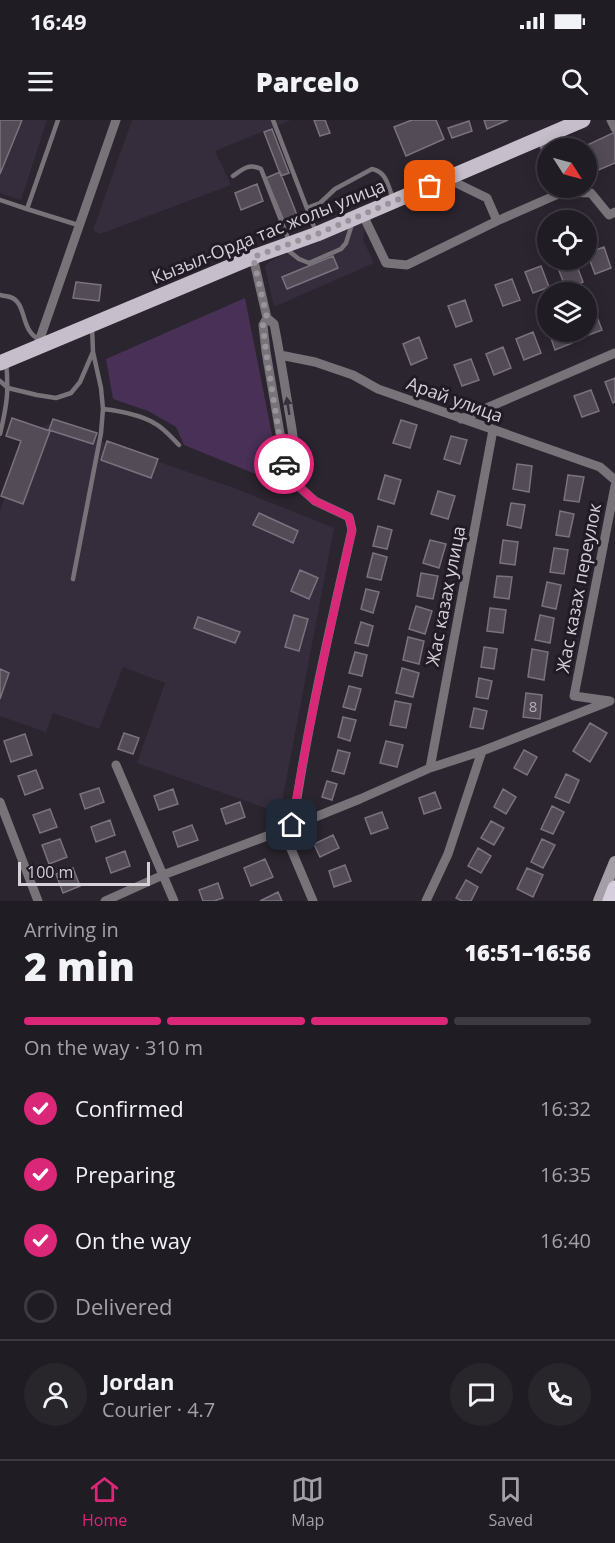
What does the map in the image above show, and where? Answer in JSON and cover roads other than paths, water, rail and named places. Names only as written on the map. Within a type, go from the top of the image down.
[{"type":"highway","points":[[610,901],[615,888]]},
{"type":"main road","name":"Кызыл-Орда тас жолы улица","points":[[540,138],[583,120]]},
{"type":"main road","name":"Кызыл-Орда тас жолы улица","points":[[3,362],[38,344],[253,257],[317,234],[537,139]]},
{"type":"main road","points":[[599,901],[615,862]]},
{"type":"street","points":[[38,344],[117,120]]},
{"type":"street","points":[[611,120],[615,128]]},
{"type":"street","points":[[448,179],[488,198],[497,221]]},
{"type":"street","points":[[359,216],[386,263],[407,265],[546,198]]},
{"type":"street","points":[[595,198],[609,214],[615,212]]},
{"type":"street","points":[[253,257],[267,318],[274,324],[280,355],[296,453],[298,478],[296,484]]},
{"type":"street","points":[[267,318],[263,325],[266,352],[285,469],[290,481],[315,501],[349,517],[352,530],[312,710],[292,825]]},
{"type":"street","points":[[461,419],[615,353]]},
{"type":"street","name":"Арай улица","points":[[280,355],[315,362],[353,375],[378,389],[600,467],[615,480]]},
{"type":"street","name":"Жас казах улица","points":[[430,768],[493,430]]},
{"type":"street","name":"Жас казах переулок","points":[[613,701],[574,696],[615,486]]},
{"type":"street","points":[[105,901],[164,875],[360,799],[430,768],[482,751],[613,701]]},
{"type":"street","points":[[426,901],[448,854],[482,751]]},
{"type":"street","points":[[116,765],[174,901]]},
{"type":"street","points":[[0,802],[38,901]]},
{"type":"street","points":[[283,830],[313,901]]},
{"type":"lane","points":[[27,209],[58,120]]},
{"type":"lane","points":[[273,120],[317,234]]},
{"type":"lane","points":[[233,176],[248,166],[261,169],[286,245],[299,259],[309,262],[341,249],[359,216]]},
{"type":"lane","points":[[307,208],[320,203],[335,189],[372,169],[383,173],[394,201]]},
{"type":"lane","points":[[0,200],[79,225]]},
{"type":"lane","points":[[0,295],[11,297],[17,302],[27,330],[38,344]]},
{"type":"lane","points":[[74,579],[101,433],[103,409],[93,352],[92,324]]},
{"type":"lane","points":[[0,381],[8,388],[56,398],[71,393],[80,382],[93,352]]},
{"type":"lane","points":[[0,434],[7,406],[8,388],[3,362]]},
{"type":"lane","points":[[0,408],[7,406]]},
{"type":"lane","points":[[103,409],[152,421],[179,445]]}]
